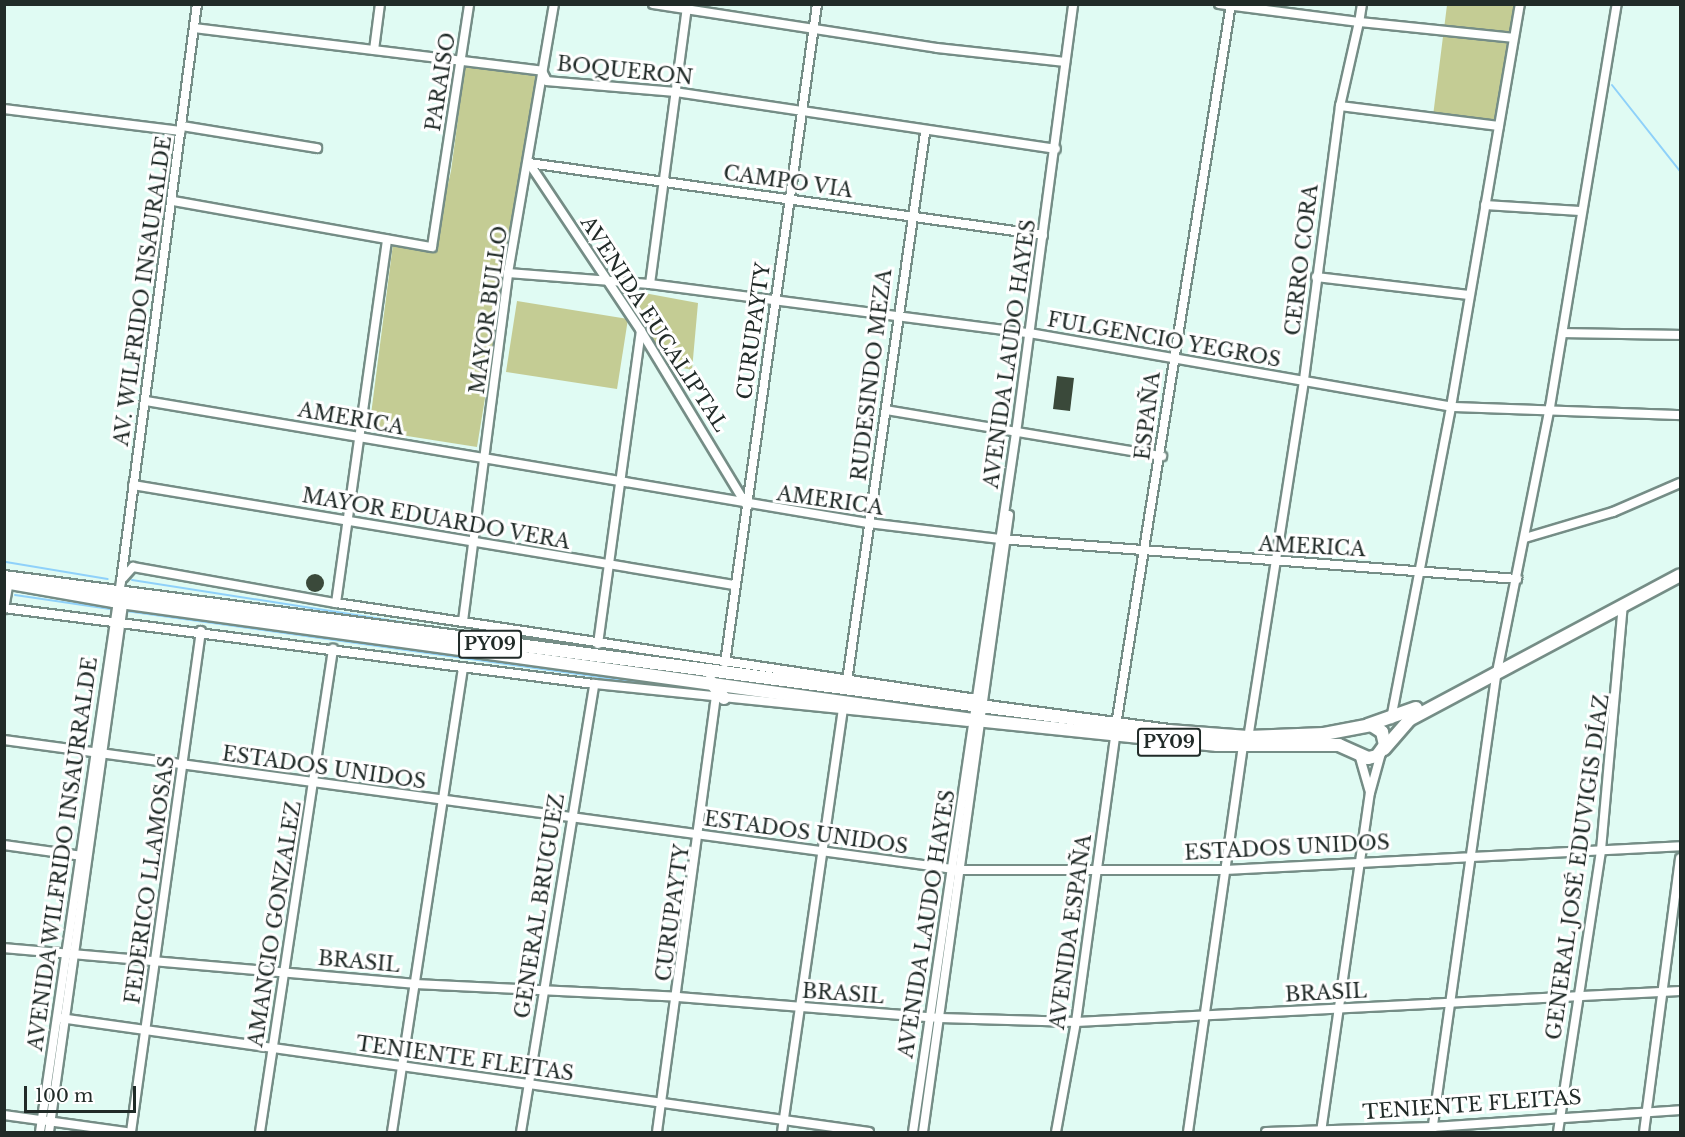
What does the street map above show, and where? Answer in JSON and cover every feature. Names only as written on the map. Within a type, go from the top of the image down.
[{"type":"highway","name":"PY09","points":[[121,599],[1115,730],[1245,742],[1339,745],[1368,758],[1382,751],[1409,720],[1680,575]]},
{"type":"highway","name":"PY09","points":[[6,580],[121,599],[710,681],[978,711]]},
{"type":"highway","name":"PY09","points":[[1245,742],[1324,734],[1391,720],[1497,672]]},
{"type":"highway","points":[[710,681],[720,698]]},
{"type":"highway","points":[[1357,753],[1354,736],[1364,727],[1382,732],[1382,751]]},
{"type":"street","points":[[196,28],[197,4]]},
{"type":"street","points":[[196,28],[202,4]]},
{"type":"street","points":[[374,50],[380,4]]},
{"type":"street","name":"PARAISO","points":[[387,240],[432,247],[469,4]]},
{"type":"street","name":"MAYOR BULLO","points":[[464,621],[487,459],[508,273],[554,4]]},
{"type":"street","points":[[652,4],[687,7],[937,48],[1065,62]]},
{"type":"street","name":"CURUPAYTY","points":[[725,663],[817,4]]},
{"type":"street","name":"AVENIDA LAUDO HAYES","points":[[923,1132],[940,1018],[978,711],[1056,149],[1073,4]]},
{"type":"street","points":[[1219,4],[1513,38]]},
{"type":"street","name":"CERRO CORA","points":[[1188,1132],[1225,870],[1304,381],[1340,106],[1362,4]]},
{"type":"street","points":[[1391,720],[1451,407],[1520,4]]},
{"type":"street","points":[[1432,1130],[1448,1003],[1472,854],[1497,672],[1550,407],[1580,211],[1617,4]]},
{"type":"street","name":"ESPAÑA","points":[[1115,730],[1143,550],[1162,456],[1172,359],[1231,6]]},
{"type":"street","points":[[650,284],[687,7]]},
{"type":"street","name":"BOQUERON","points":[[196,28],[542,71],[547,81],[675,92],[802,111],[925,133],[1056,149]]},
{"type":"street","name":"AV. WILFRIDO INSAURALDE","points":[[121,581],[175,202],[182,128],[196,28]]},
{"type":"street","points":[[1340,106],[1499,126]]},
{"type":"street","points":[[4,109],[182,128],[317,148]]},
{"type":"street","name":"RUDESINDO MEZA","points":[[847,681],[886,410],[910,216],[925,133]]},
{"type":"street","name":"CAMPO VIA","points":[[528,163],[1043,235]]},
{"type":"street","name":"AVENIDA EUCALIPTAL","points":[[528,163],[641,331],[747,506]]},
{"type":"street","points":[[175,202],[387,240],[362,437],[336,603]]},
{"type":"street","points":[[1485,205],[1580,211]]},
{"type":"street","name":"FULGENCIO YEGROS","points":[[508,273],[650,284],[1031,334],[1451,407],[1550,407],[1680,415]]},
{"type":"street","points":[[1316,277],[1469,295]]},
{"type":"street","points":[[598,644],[641,331]]},
{"type":"street","points":[[1563,333],[1680,335]]},
{"type":"street","name":"AMERICA","points":[[147,401],[747,506],[868,523],[1003,539],[1274,562],[1419,568],[1516,579]]},
{"type":"street","points":[[886,410],[1162,456]]},
{"type":"street","points":[[1525,538],[1613,512],[1680,483]]},
{"type":"street","points":[[121,599],[128,569],[135,486]]},
{"type":"street","name":"MAYOR EDUARDO VERA","points":[[135,486],[349,520],[607,566],[735,585]]},
{"type":"street","points":[[121,581],[128,569]]},
{"type":"street","points":[[128,569],[847,681],[978,711]]},
{"type":"street","points":[[6,580],[5,609],[201,631],[594,684],[945,723],[978,711]]},
{"type":"street","name":"AVENIDA WILFRIDO INSAURRALDE","points":[[40,1132],[46,1121],[83,856],[93,752],[121,599],[121,581]]},
{"type":"street","name":"GENERAL JOSÉ EDUVIGIS DÍAZ","points":[[1558,1132],[1601,850],[1623,605]]},
{"type":"street","name":"AVENIDA WILFRIDO INSAURRALDE","points":[[83,856],[103,753],[119,636],[117,622]]},
{"type":"street","name":"FEDERICO LLAMOSAS","points":[[128,1132],[146,1030],[201,631]]},
{"type":"street","name":"AMANCIO GONZALEZ","points":[[260,1132],[286,972],[333,648]]},
{"type":"street","points":[[392,1132],[463,667]]},
{"type":"street","name":"GENERAL BRUGUEZ","points":[[521,1132],[594,684]]},
{"type":"street","name":"CURUPAYTY","points":[[657,1132],[720,698]]},
{"type":"street","points":[[782,1132],[824,855],[843,710]]},
{"type":"street","name":"AVENIDA ESPAÑA","points":[[1056,1132],[1076,1022],[1115,730]]},
{"type":"street","name":"ESTADOS UNIDOS","points":[[4,740],[824,855],[958,869],[1095,872],[1225,870],[1472,854],[1680,846]]},
{"type":"street","points":[[1321,1131],[1362,862],[1370,793],[1382,751]]},
{"type":"street","points":[[1357,753],[1370,793]]},
{"type":"street","points":[[4,845],[83,856]]},
{"type":"street","points":[[1644,1132],[1680,858]]},
{"type":"street","name":"AVENIDA LAUDO HAYES","points":[[913,1132],[930,1017],[958,869]]},
{"type":"street","name":"BRASIL","points":[[4,948],[154,964],[286,972],[415,984],[678,997],[940,1018],[1076,1022],[1448,1003],[1578,999],[1680,991]]},
{"type":"street","name":"TENIENTE FLEITAS","points":[[61,1018],[662,1105],[869,1132]]},
{"type":"street","name":"TENIENTE FLEITAS","points":[[1266,1132],[1432,1130],[1560,1117],[1647,1110],[1680,1110]]},
{"type":"street","points":[[4,1114],[128,1132]]},
{"type":"street","name":"AVENIDA WILFRIDO INSAURRALDE","points":[[46,1121],[49,1132]]},
{"type":"green space","points":[[1447,5],[1520,5],[1499,126],[1433,116]]},
{"type":"green space","points":[[465,65],[538,75],[477,447],[369,430],[393,244],[433,249],[451,171]]},
{"type":"green space","points":[[617,288],[698,303],[692,370],[669,365]]},
{"type":"green space","points":[[517,301],[628,319],[617,389],[506,372]]},
{"type":"building","points":[[1057,376],[1074,378],[1070,411],[1053,409]]},
{"type":"building","points":[[315,574],[321,577],[324,583],[321,589],[315,592],[309,589],[306,583],[309,577]]},
{"type":"waterway","points":[[1612,85],[1680,171]]},
{"type":"waterway","points":[[6,562],[108,579]]},
{"type":"waterway","points":[[132,580],[471,633]]},
{"type":"waterway","points":[[15,595],[110,609]]},
{"type":"waterway","points":[[126,611],[679,688]]}]
